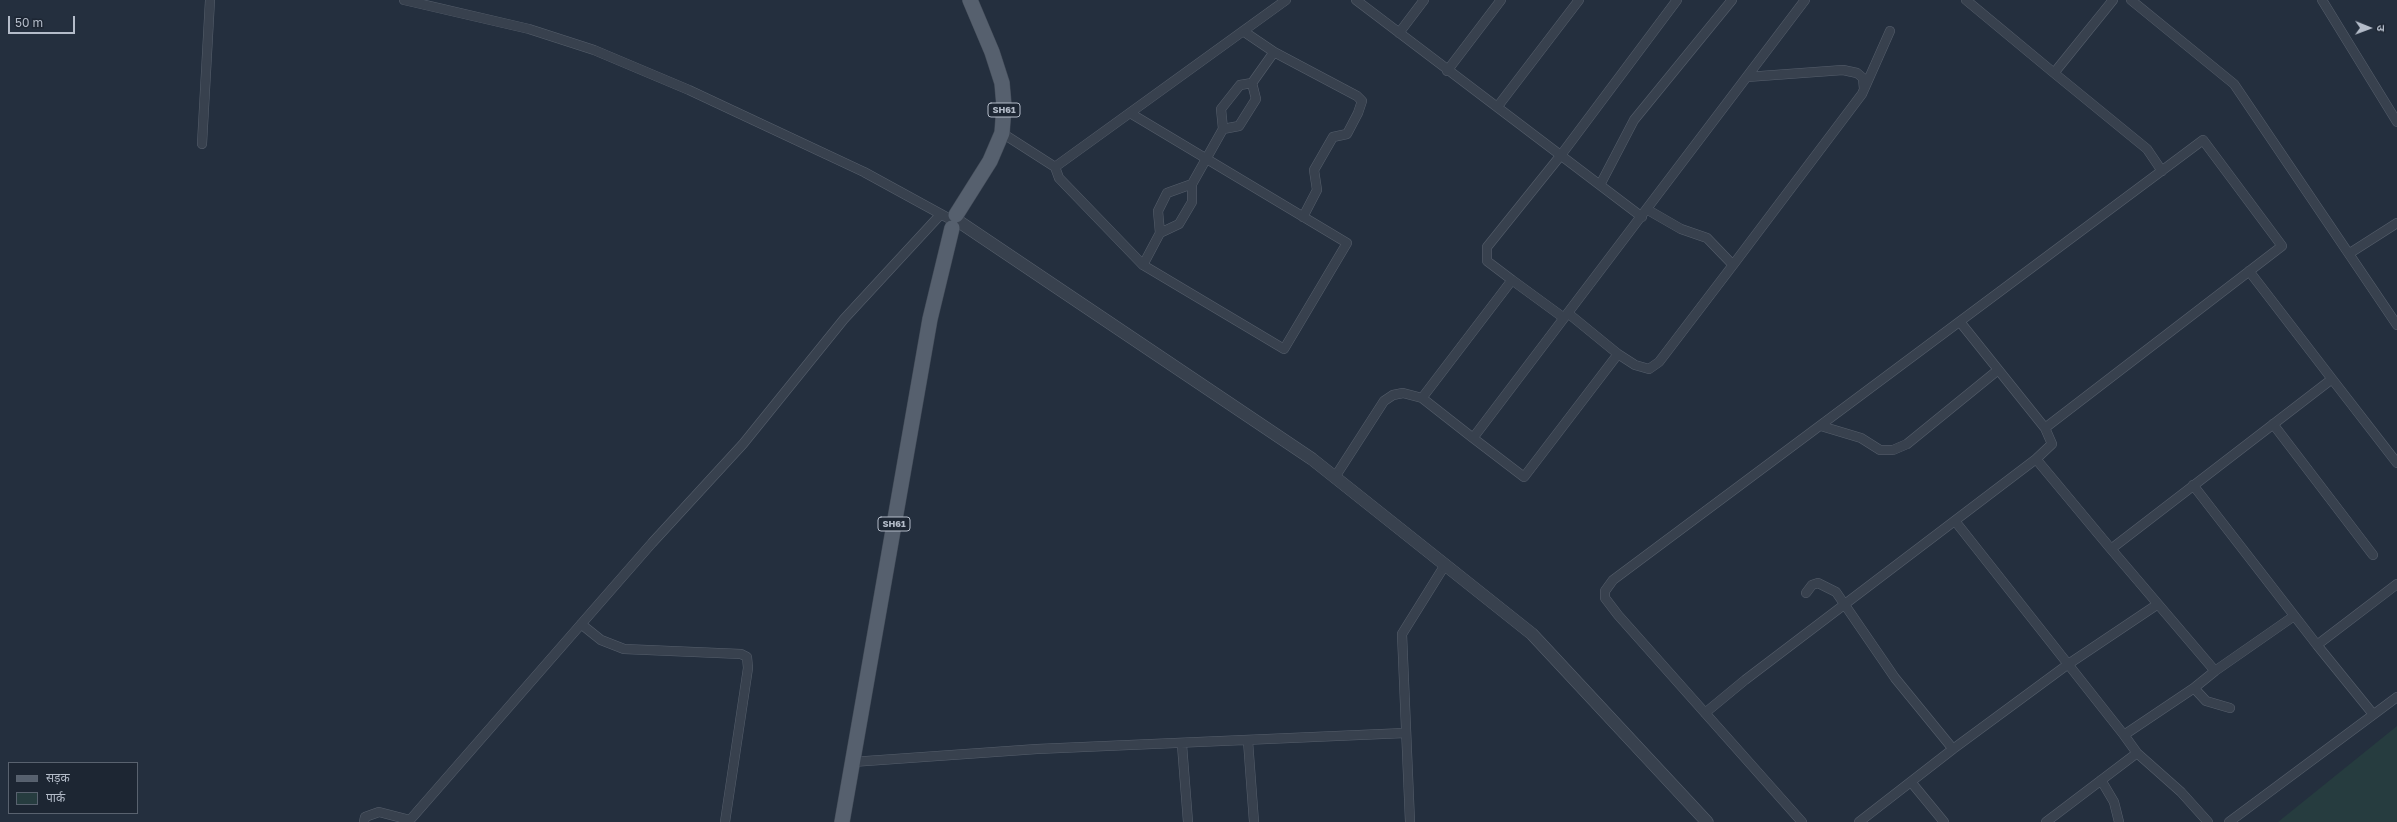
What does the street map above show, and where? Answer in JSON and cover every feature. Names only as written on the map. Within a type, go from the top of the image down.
[{"type":"main road","name":"SH61","points":[[842,822],[930,319],[952,220],[990,161],[1002,133],[1004,106],[1002,83],[992,52],[970,0]]},
{"type":"street","points":[[202,144],[210,0]]},
{"type":"street","points":[[404,0],[529,29],[594,50],[689,90],[864,172],[952,220],[1312,459],[1532,634],[1707,822]]},
{"type":"street","points":[[1055,167],[1286,0]]},
{"type":"street","points":[[1356,0],[1447,71],[1498,106],[1600,184],[1645,214],[1680,229],[1707,238],[1734,266]]},
{"type":"street","points":[[1399,33],[1424,0]]},
{"type":"street","points":[[1447,71],[1501,0]]},
{"type":"street","points":[[1498,106],[1579,0]]},
{"type":"street","points":[[1677,0],[1561,155],[1487,247],[1487,261],[1618,354],[1643,369],[1654,366],[1734,266],[1862,94],[1890,32]]},
{"type":"street","points":[[1600,184],[1634,120],[1732,0]]},
{"type":"street","points":[[1473,438],[1645,214],[1805,0]]},
{"type":"street","points":[[1966,0],[2147,149],[2162,171]]},
{"type":"street","points":[[2054,73],[2113,0]]},
{"type":"street","points":[[2131,0],[2234,84],[2350,253],[2397,325]]},
{"type":"street","points":[[2322,0],[2397,122]]},
{"type":"street","points":[[1243,31],[1274,52],[1357,96],[1362,101],[1358,113],[1347,134],[1333,137],[1314,170],[1317,190],[1303,217]]},
{"type":"street","points":[[1160,233],[1179,224],[1192,202],[1192,184],[1205,158],[1223,129],[1221,109],[1240,85],[1252,83],[1274,52]]},
{"type":"street","points":[[1747,78],[1843,70],[1857,73],[1863,78],[1865,84],[1862,94]]},
{"type":"street","points":[[1223,129],[1239,126],[1256,99],[1252,83]]},
{"type":"street","points":[[1002,133],[1055,167],[1059,178],[1143,265],[1284,349],[1347,243],[1130,112]]},
{"type":"street","points":[[1802,822],[1618,615],[1605,598],[1605,591],[1613,580],[2203,140],[2282,246],[2045,428]]},
{"type":"street","points":[[1143,265],[1160,233],[1158,211],[1167,193],[1192,184]]},
{"type":"street","points":[[364,822],[366,817],[379,812],[410,820],[581,624],[743,444],[844,319],[952,220]]},
{"type":"street","points":[[2350,253],[2397,223]]},
{"type":"street","points":[[2249,271],[2397,464]]},
{"type":"street","points":[[1422,398],[1512,280]]},
{"type":"street","points":[[1705,713],[1845,604],[2036,459],[2052,444],[2045,428],[1960,322]]},
{"type":"street","points":[[1335,477],[1384,401],[1393,395],[1403,393],[1422,398],[1524,477],[1618,354]]},
{"type":"street","points":[[1821,426],[1861,438],[1880,450],[1893,450],[1906,444],[1998,370]]},
{"type":"street","points":[[2111,549],[2332,379]]},
{"type":"street","points":[[2274,424],[2373,555]]},
{"type":"street","points":[[2036,459],[2215,671]]},
{"type":"street","points":[[2193,485],[2294,616],[2374,714]]},
{"type":"street","points":[[1955,521],[2137,753],[2182,792],[2208,822]]},
{"type":"street","points":[[1410,822],[1405,733],[1402,634],[1445,565]]},
{"type":"street","points":[[1806,593],[1815,584],[1822,584],[1833,589],[1896,678],[1953,749]]},
{"type":"street","points":[[2317,645],[2397,584]]},
{"type":"street","points":[[1859,822],[1953,749],[2067,665],[2158,604]]},
{"type":"street","points":[[2124,735],[2194,688],[2215,671],[2294,616]]},
{"type":"street","points":[[581,624],[601,640],[624,649],[740,654],[747,657],[748,668],[725,822]]},
{"type":"street","points":[[2194,688],[2206,701],[2230,708]]},
{"type":"street","points":[[2229,822],[2397,697]]},
{"type":"street","points":[[852,762],[1037,749],[1182,745],[1405,733]]},
{"type":"street","points":[[1248,741],[1254,822]]},
{"type":"street","points":[[1182,745],[1188,822]]},
{"type":"street","points":[[2046,822],[2137,753]]},
{"type":"street","points":[[2101,780],[2114,802],[2119,822]]},
{"type":"street","points":[[1910,782],[1944,822]]},
{"type":"green space","points":[[2397,726],[2397,822],[2278,822]]}]
